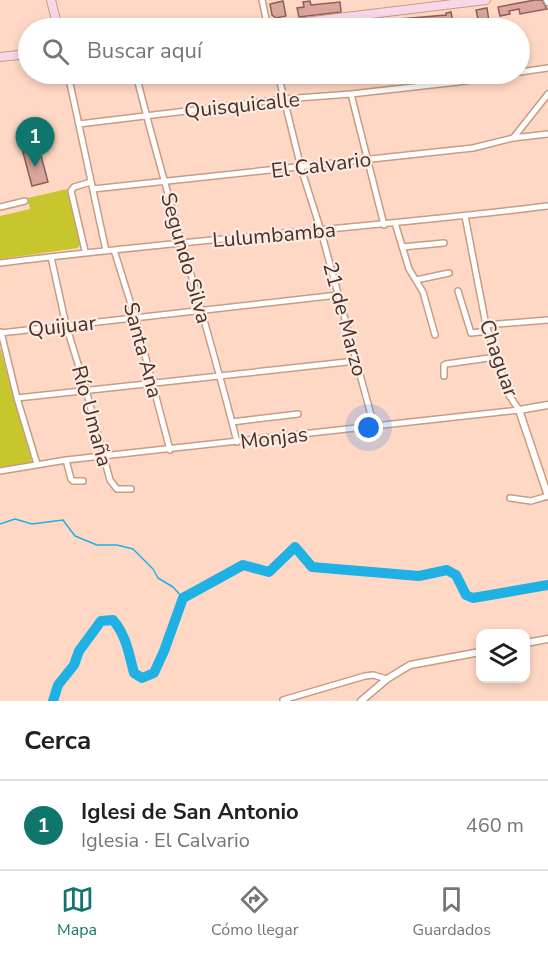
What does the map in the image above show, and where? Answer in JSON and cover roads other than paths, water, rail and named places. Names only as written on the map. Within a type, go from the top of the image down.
[{"type":"main road","points":[[51,0],[56,18]]},
{"type":"main road","points":[[346,18],[486,0]]},
{"type":"main road","points":[[0,57],[18,55]]},
{"type":"street","points":[[262,0],[266,18]]},
{"type":"street","points":[[530,70],[548,68]]},
{"type":"street","points":[[70,84],[106,251]]},
{"type":"street","name":"Segundo Silva","points":[[138,84],[237,442]]},
{"type":"street","name":"21 de Marzo","points":[[280,84],[301,168],[321,231],[374,426]]},
{"type":"street","name":"Quisquicalle","points":[[79,124],[284,99],[440,84]]},
{"type":"street","points":[[351,94],[384,225]]},
{"type":"street","points":[[513,138],[548,94]]},
{"type":"street","name":"El Calvario","points":[[93,189],[473,148],[513,138],[548,134]]},
{"type":"street","points":[[85,251],[72,189],[91,182]]},
{"type":"street","points":[[0,207],[25,201]]},
{"type":"street","name":"Lulumbamba","points":[[0,263],[85,251],[106,251],[395,224],[548,206]]},
{"type":"street","name":"Chaguar","points":[[465,216],[476,282],[487,328],[509,395],[519,410],[548,496]]},
{"type":"street","points":[[395,224],[408,269],[423,292],[435,335]]},
{"type":"street","points":[[402,247],[444,243]]},
{"type":"street","name":"Santa Ana","points":[[114,250],[135,317],[170,450]]},
{"type":"street","name":"Río Umaña","points":[[51,256],[66,325],[113,485],[121,490],[131,489]]},
{"type":"street","points":[[416,280],[448,273]]},
{"type":"street","points":[[458,291],[471,333],[487,328],[548,320]]},
{"type":"street","name":"Quijuar","points":[[0,332],[338,296]]},
{"type":"street","points":[[0,332],[37,464]]},
{"type":"street","points":[[444,376],[446,363],[496,357]]},
{"type":"street","points":[[17,398],[357,361]]},
{"type":"street","name":"Monjas","points":[[0,471],[66,460],[170,450],[548,405]]},
{"type":"street","points":[[232,422],[298,414]]},
{"type":"street","points":[[66,460],[71,479],[83,480]]},
{"type":"street","points":[[510,498],[531,501],[548,496]]},
{"type":"street","points":[[530,642],[548,639]]},
{"type":"street","points":[[361,701],[387,679],[410,665],[476,653]]},
{"type":"street","points":[[283,700],[364,676],[373,675],[387,679]]},
{"type":"waterway","points":[[0,524],[15,519],[32,524],[63,520],[75,536],[97,545],[117,545],[133,549],[153,569],[158,578],[173,587],[183,598]]},
{"type":"waterway","points":[[53,701],[58,685],[74,665],[79,651],[101,621],[113,620],[121,632],[134,673],[142,678],[154,673],[183,598],[243,565],[269,572],[295,547],[312,567],[419,576],[447,570],[456,575],[466,595],[473,598],[548,585]]},
{"type":"place","name":"Iglesi de San Antonio","points":[[35,167]]}]
